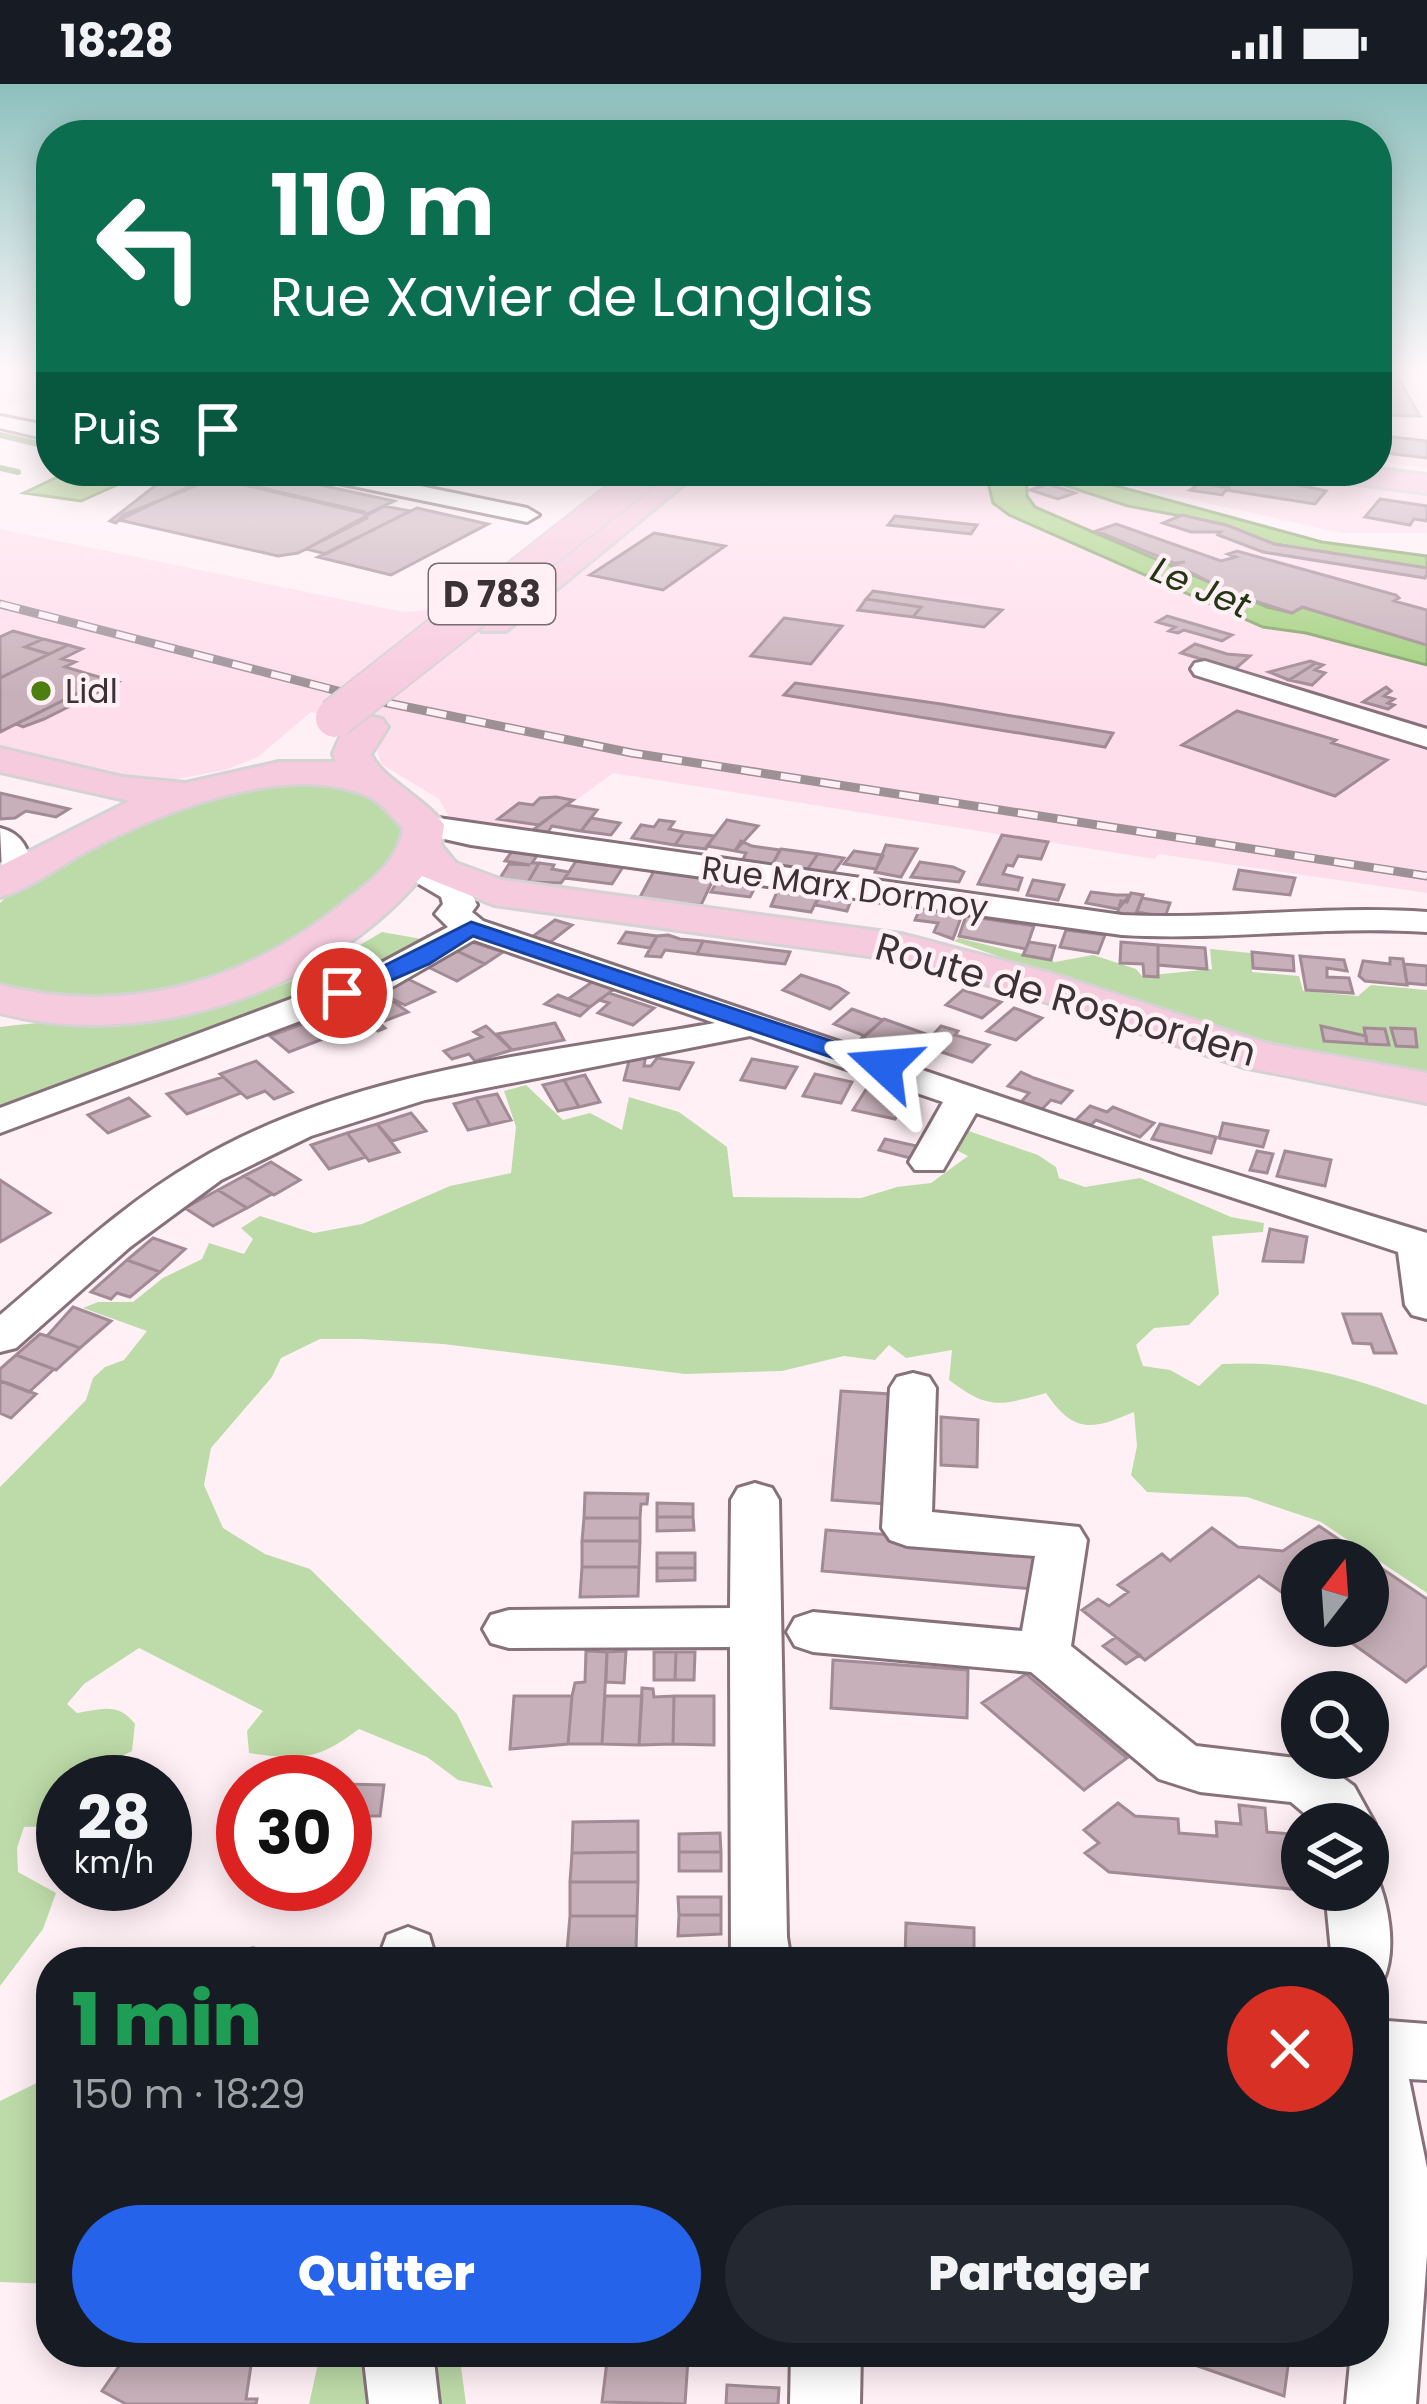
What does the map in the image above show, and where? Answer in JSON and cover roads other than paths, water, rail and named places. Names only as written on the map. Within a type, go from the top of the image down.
[{"type":"main road","points":[[1392,479],[1427,484]]},
{"type":"main road","name":"D 783","points":[[352,722],[631,486]]},
{"type":"main road","name":"D 783","points":[[256,778],[352,722],[665,486]]},
{"type":"main road","points":[[352,722],[352,754],[358,771],[375,786]]},
{"type":"main road","points":[[0,760],[122,789],[190,792]]},
{"type":"main road","points":[[0,773],[86,797],[110,821]]},
{"type":"main road","points":[[6,865],[190,792],[256,778],[324,775],[375,786]]},
{"type":"main road","name":"Route de Rosporden","points":[[375,786],[404,801],[417,846],[441,872],[467,885],[632,913],[793,929],[928,953],[1260,1057],[1427,1088]]},
{"type":"main road","points":[[7,1006],[111,1014],[183,999],[295,956],[359,915],[417,846]]},
{"type":"main road","name":"Route de Rosporden","points":[[359,915],[632,913]]},
{"type":"street","points":[[387,486],[527,515]]},
{"type":"street","points":[[1205,669],[1427,738]]},
{"type":"street","name":"Rue Marx Dormoy","points":[[417,846],[471,835],[1122,925],[1174,928],[1357,917],[1427,922]]},
{"type":"street","points":[[417,846],[456,892],[465,916],[751,1022],[1423,1248],[1427,1305]]},
{"type":"street","points":[[0,1121],[380,977],[465,916]]},
{"type":"street","points":[[0,1338],[174,1195],[269,1141],[368,1106],[489,1075],[728,1032],[751,1022]]},
{"type":"street","points":[[928,1162],[966,1096]]},
{"type":"street","points":[[914,1388],[907,1528],[1062,1540],[1044,1653]]},
{"type":"street","points":[[755,1500],[759,1947]]},
{"type":"street","points":[[509,1629],[757,1627]]},
{"type":"street","points":[[814,1632],[1044,1653],[1178,1763],[1195,1770],[1302,1780],[1336,1803]]},
{"type":"street","points":[[1356,1911],[1360,1947]]},
{"type":"street","points":[[1389,2049],[1427,2052]]},
{"type":"street","points":[[1389,2139],[1397,2213],[1389,2308]]},
{"type":"street","points":[[400,2367],[404,2404]]},
{"type":"street","points":[[824,2404],[825,2367]]},
{"type":"street","points":[[1381,2404],[1384,2367]]},
{"type":"water","points":[[39,486],[114,486],[81,501],[24,493]]},
{"type":"water","name":"Le Jet","points":[[989,486],[1027,486],[1035,507],[1267,607],[1292,613],[1303,607],[1427,645],[1427,665],[1306,633],[1263,627],[1009,515],[993,503]]},
{"type":"water","points":[[1066,486],[1117,486],[1322,542],[1427,556],[1427,568],[1274,544],[1223,524],[1128,506]]},
{"type":"railway","points":[[0,604],[373,700],[632,753],[1427,876]]},
{"type":"place","name":"Lidl","points":[[41,691]]}]
